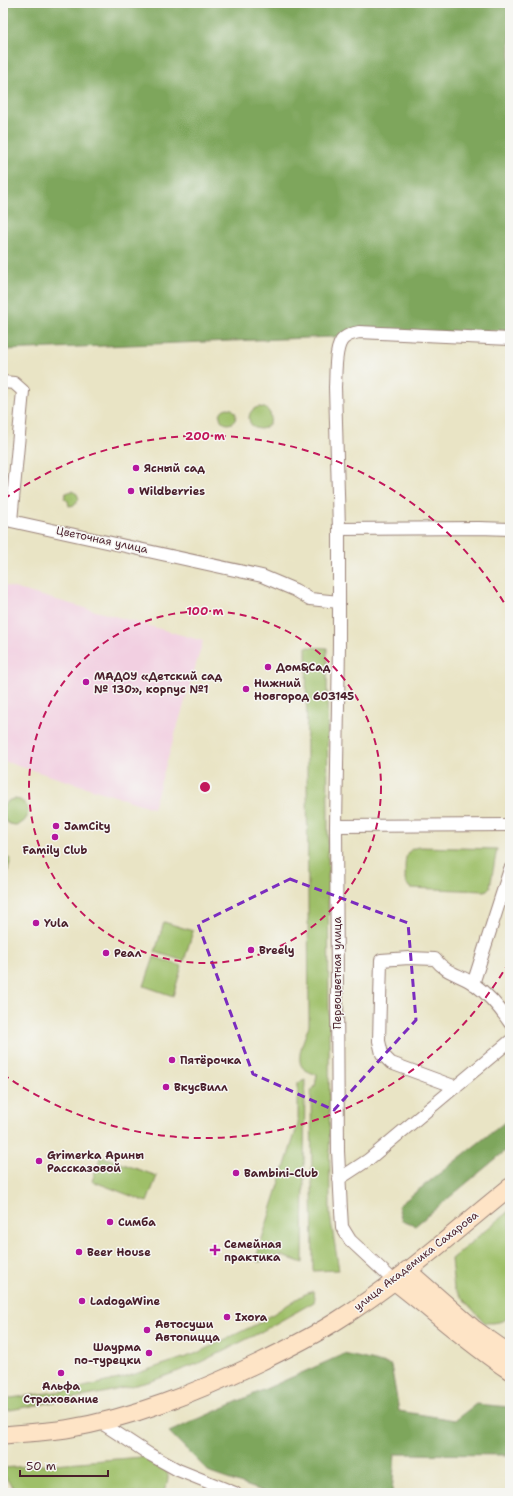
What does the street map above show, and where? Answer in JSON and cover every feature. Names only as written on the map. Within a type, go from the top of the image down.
[{"type":"main road","name":"улица Академика Сахарова","points":[[3,1435],[66,1429],[100,1422],[160,1405],[219,1382],[299,1343],[338,1320],[401,1276],[510,1187]]},
{"type":"main road","points":[[401,1276],[510,1354]]},
{"type":"main road","points":[[401,1276],[465,1340],[510,1372]]},
{"type":"street","name":"Первоцветная улица","points":[[401,1276],[350,1240],[342,1227],[338,1151],[336,826],[340,645],[339,529],[335,387],[337,355],[340,343],[344,338],[359,332],[510,339]]},
{"type":"street","name":"Цветочная улица","points":[[3,382],[14,383],[23,391],[11,521],[262,576],[295,590],[310,599],[339,602]]},
{"type":"street","points":[[339,529],[510,529]]},
{"type":"street","points":[[336,826],[510,825]]},
{"type":"street","points":[[473,984],[510,869]]},
{"type":"street","points":[[456,1086],[391,1063],[382,1054],[379,1041],[381,960],[409,958],[435,959],[442,968],[473,984],[488,996],[510,1023]]},
{"type":"street","points":[[339,1179],[368,1160],[510,1042]]},
{"type":"street","points":[[100,1422],[149,1454],[178,1470],[235,1493]]},
{"type":"highlighted area","points":[[290,879],[408,923],[416,1020],[334,1110],[253,1074],[198,924]]},
{"type":"shaded area","points":[[3,585],[203,641],[153,808],[3,761]]},
{"type":"green space","points":[[3,3],[510,3],[510,330],[3,350]]},
{"type":"green space","points":[[260,407],[268,410],[271,418],[268,426],[260,429],[252,426],[249,418],[252,410]]},
{"type":"green space","points":[[225,408],[231,408],[236,413],[234,422],[231,424],[225,424],[220,419],[220,413]]},
{"type":"green space","points":[[72,491],[77,494],[79,499],[75,505],[69,506],[68,501],[64,498],[66,493]]},
{"type":"green space","points":[[306,647],[327,648],[330,1215],[339,1270],[313,1271],[311,1092],[315,1086],[317,1075],[303,1068],[300,1059],[300,1053],[309,1025]]},
{"type":"green space","points":[[15,799],[24,803],[28,812],[24,821],[15,825],[6,821],[2,812],[6,803]]},
{"type":"green space","points":[[414,848],[497,849],[490,887],[484,891],[410,888],[405,880],[405,864],[407,854]]},
{"type":"green space","points":[[3,851],[4,857],[11,859],[6,878],[3,877]]},
{"type":"green space","points":[[164,922],[193,931],[184,961],[155,952]]},
{"type":"green space","points":[[154,957],[182,966],[173,996],[144,986]]},
{"type":"green space","points":[[305,1080],[303,1263],[282,1256],[258,1262],[256,1258],[298,1124],[298,1083]]},
{"type":"green space","points":[[510,1118],[510,1147],[415,1226],[402,1221],[398,1206]]},
{"type":"green space","points":[[101,1156],[157,1176],[147,1202],[92,1181]]},
{"type":"green space","points":[[510,1210],[510,1316],[498,1322],[485,1323],[454,1289],[451,1259]]},
{"type":"green space","points":[[313,1291],[315,1297],[314,1302],[259,1333],[197,1364],[152,1381],[103,1393],[3,1410],[3,1399],[71,1390],[123,1378],[195,1354],[259,1323],[303,1295]]},
{"type":"green space","points":[[344,1354],[391,1365],[399,1411],[455,1420],[476,1404],[510,1407],[510,1455],[395,1454],[392,1493],[268,1493],[210,1473],[169,1432]]},
{"type":"green space","points":[[142,1457],[158,1464],[165,1470],[168,1480],[163,1493],[18,1493],[3,1475],[3,1468]]},
{"type":"place","name":"Ясный сад","points":[[136,468]]},
{"type":"place","name":"Wildberries","points":[[131,491]]},
{"type":"place","name":"Дом&Сад","points":[[268,667]]},
{"type":"place","name":"МАДОУ «Детский сад № 130», корпус №1","points":[[86,682]]},
{"type":"place","name":"Нижний Новгород 603145","points":[[246,689]]},
{"type":"place","name":"JamCity","points":[[56,826]]},
{"type":"place","name":"Family Club","points":[[55,837]]},
{"type":"place","name":"Yula","points":[[36,923]]},
{"type":"place","name":"Breely","points":[[251,950]]},
{"type":"place","name":"Реал","points":[[106,953]]},
{"type":"place","name":"Пятёрочка","points":[[172,1060]]},
{"type":"place","name":"ВкусВилл","points":[[166,1087]]},
{"type":"place","name":"Grimerka Арины Рассказовой","points":[[39,1161]]},
{"type":"place","name":"Bambini-Club","points":[[236,1173]]},
{"type":"place","name":"Симба","points":[[110,1222]]},
{"type":"place","name":"Семейная практика","points":[[215,1250]]},
{"type":"place","name":"Beer House","points":[[79,1252]]},
{"type":"place","name":"LadogaWine","points":[[82,1301]]},
{"type":"place","name":"Ixora","points":[[227,1317]]},
{"type":"place","name":"Автосуши Автопицца","points":[[147,1330]]},
{"type":"place","name":"Шаурма по-турецки","points":[[149,1353]]},
{"type":"place","name":"Альфа Страхование","points":[[61,1373]]}]
